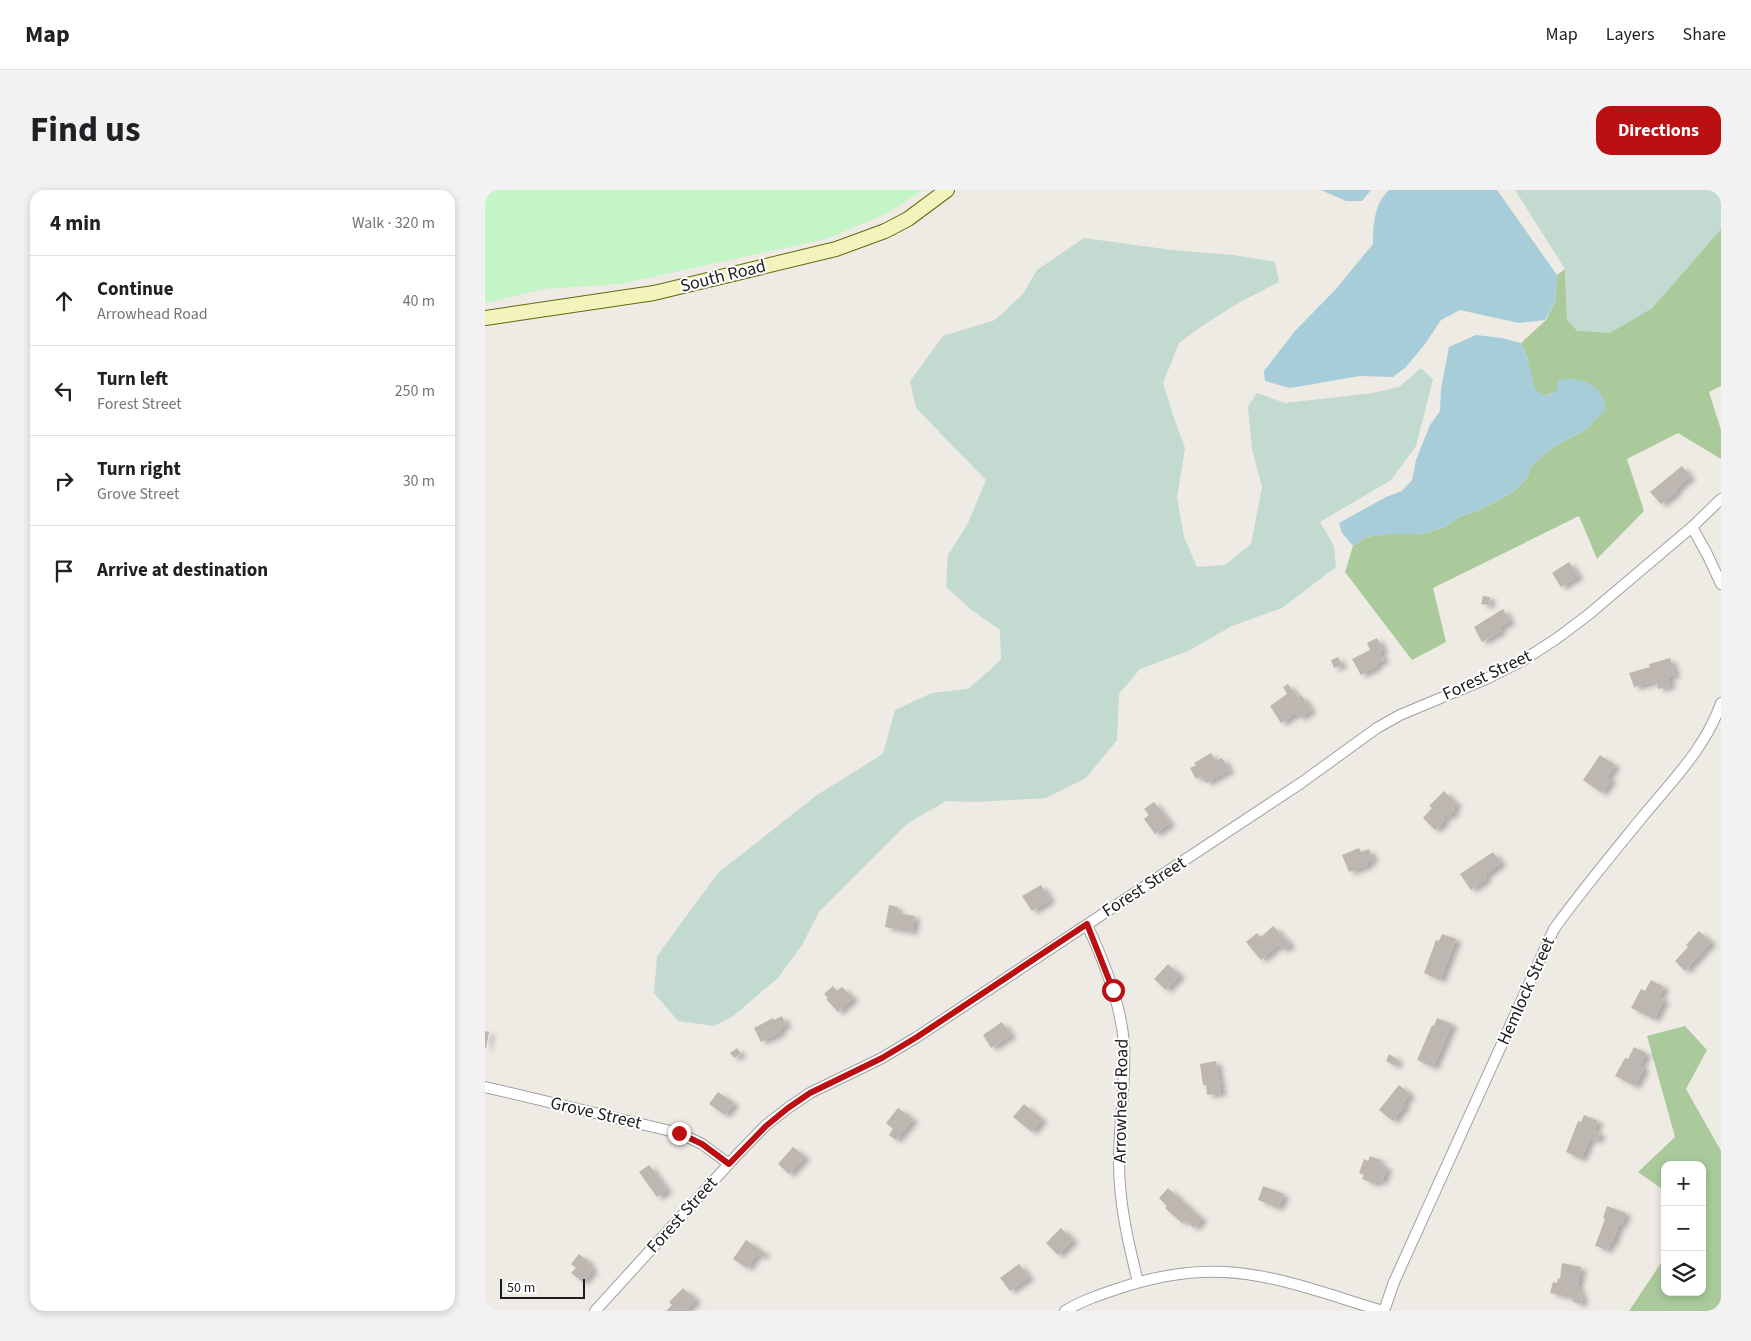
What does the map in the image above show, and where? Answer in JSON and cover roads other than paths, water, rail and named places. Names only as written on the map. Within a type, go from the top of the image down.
[{"type":"street","name":"South Road","points":[[485,318],[654,293],[836,249],[885,231],[908,219],[947,190]]},
{"type":"street","name":"Forest Street","points":[[595,1311],[729,1164],[766,1126],[788,1108],[810,1093],[882,1058],[917,1037],[1301,783],[1377,728],[1400,715],[1486,679],[1522,661],[1556,639],[1588,615],[1692,527],[1721,499]]},
{"type":"street","points":[[1692,527],[1721,584]]},
{"type":"street","name":"Hemlock Street","points":[[1383,1311],[1394,1282],[1554,929],[1585,886],[1687,764],[1715,719],[1721,703]]},
{"type":"street","name":"Arrowhead Road","points":[[1087,924],[1113,990],[1120,1017],[1124,1070],[1119,1163],[1125,1228],[1138,1282]]},
{"type":"street","name":"Grove Street","points":[[485,1086],[679,1133],[702,1144],[729,1164]]},
{"type":"street","points":[[1065,1311],[1077,1304],[1138,1282],[1174,1274],[1225,1272],[1250,1274],[1277,1280],[1383,1311]]},
{"type":"water","points":[[1321,190],[1371,190],[1362,201],[1346,201]]},
{"type":"water","points":[[1389,190],[1497,190],[1557,275],[1555,302],[1545,320],[1519,323],[1460,310],[1441,320],[1425,344],[1406,367],[1393,377],[1360,376],[1290,388],[1265,381],[1264,371],[1295,331],[1335,290],[1373,244],[1377,208]]},
{"type":"water","points":[[1476,335],[1502,338],[1521,343],[1527,357],[1535,390],[1547,396],[1557,391],[1558,380],[1575,379],[1583,381],[1596,388],[1604,400],[1606,409],[1588,428],[1552,448],[1531,466],[1527,478],[1513,492],[1482,509],[1459,517],[1445,527],[1421,534],[1386,534],[1366,537],[1353,546],[1342,533],[1339,523],[1386,497],[1402,491],[1412,480],[1416,460],[1430,425],[1440,411],[1441,389],[1449,347]]}]
